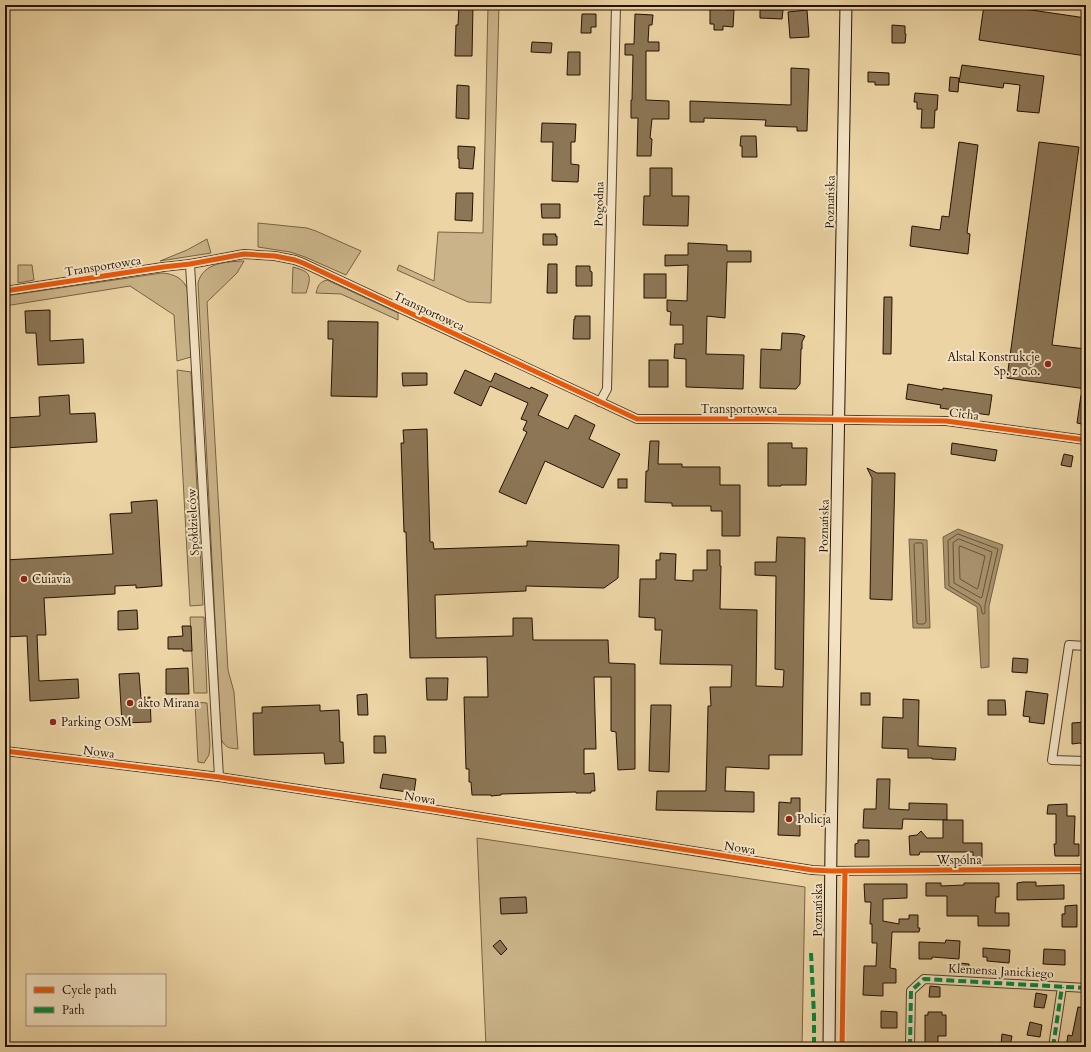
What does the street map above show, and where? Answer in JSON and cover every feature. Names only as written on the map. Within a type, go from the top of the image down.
[{"type":"main road","name":"Poznańska","points":[[829,1047],[846,5]]},
{"type":"street","name":"Pogodna","points":[[600,402],[607,389],[616,5]]},
{"type":"street","name":"Transportowca","points":[[5,291],[190,264],[244,254],[275,256],[294,260],[637,419],[839,420]]},
{"type":"street","name":"Spółdzielców","points":[[190,264],[219,777]]},
{"type":"street","name":"Cicha","points":[[839,420],[946,421],[1086,440]]},
{"type":"street","points":[[1086,646],[1069,645],[1052,760],[1086,761]]},
{"type":"street","name":"Nowa","points":[[5,751],[219,777],[431,809],[812,870],[831,871]]},
{"type":"street","name":"Wspólna","points":[[831,871],[1086,869]]},
{"type":"street","name":"Klemensa Janickiego","points":[[910,1047],[911,991],[924,978],[1086,988]]},
{"type":"street","points":[[1052,1047],[1062,986]]},
{"type":"shaded area","points":[[488,5],[499,5],[491,303],[468,302],[397,270],[399,265],[434,281],[438,232],[483,233]]},
{"type":"shaded area","points":[[258,223],[307,228],[361,251],[346,275],[290,252],[258,247]]},
{"type":"shaded area","points":[[207,239],[211,253],[160,261],[187,250]]},
{"type":"shaded area","points":[[244,261],[237,273],[207,302],[228,670],[234,692],[238,749],[228,747],[221,739],[198,283],[205,271],[216,264]]},
{"type":"shaded area","points":[[18,265],[32,265],[34,280],[18,283]]},
{"type":"shaded area","points":[[293,267],[307,273],[308,275],[309,282],[306,293],[292,293]]},
{"type":"shaded area","points":[[162,273],[171,274],[181,280],[188,291],[191,357],[177,361],[174,315],[130,286],[5,306],[5,296]]},
{"type":"shaded area","points":[[327,280],[398,313],[398,320],[341,294],[316,293],[319,285]]},
{"type":"shaded area","points":[[177,370],[191,372],[203,605],[190,606]]},
{"type":"shaded area","points":[[190,617],[204,617],[207,693],[194,693]]},
{"type":"shaded area","points":[[195,702],[207,703],[210,745],[209,755],[204,763],[198,762]]},
{"type":"shaded area","points":[[477,838],[805,887],[802,1047],[486,1047]]},
{"type":"water","points":[[958,529],[1003,545],[989,606],[989,667],[981,668],[977,607],[945,588],[943,537]]},
{"type":"water","points":[[909,539],[927,540],[930,628],[913,628]]},
{"type":"building","points":[[459,5],[473,5],[472,56],[455,56],[456,25],[458,25]]},
{"type":"building","points":[[984,5],[997,5],[1086,18],[1086,56],[979,40]]},
{"type":"building","points":[[710,6],[726,7],[726,10],[734,10],[733,27],[723,26],[723,30],[714,30],[714,24],[710,24]]},
{"type":"building","points":[[760,10],[783,10],[782,19],[760,18]]},
{"type":"building","points":[[807,10],[809,37],[790,38],[788,12]]},
{"type":"building","points":[[582,14],[596,14],[596,27],[591,27],[591,33],[581,33]]},
{"type":"building","points":[[635,14],[653,15],[652,25],[649,25],[648,42],[659,42],[659,51],[646,51],[646,100],[669,101],[669,119],[652,119],[650,138],[652,139],[651,156],[637,156],[638,118],[631,118],[633,55],[625,55],[625,44],[634,44]]},
{"type":"building","points":[[892,25],[905,26],[905,43],[892,43]]},
{"type":"building","points":[[532,42],[552,43],[551,53],[531,52]]},
{"type":"building","points":[[568,52],[580,52],[580,75],[567,75]]},
{"type":"building","points":[[962,65],[1044,76],[1039,113],[1017,111],[1020,85],[1004,83],[1003,88],[959,82]]},
{"type":"building","points":[[791,68],[809,69],[807,131],[797,131],[797,127],[765,126],[766,120],[704,118],[704,122],[690,122],[690,101],[791,105]]},
{"type":"building","points":[[868,72],[889,73],[889,85],[875,85],[875,82],[868,82]]},
{"type":"building","points":[[950,77],[959,78],[958,92],[949,91]]},
{"type":"building","points":[[457,85],[469,86],[469,119],[456,118]]},
{"type":"building","points":[[915,93],[938,95],[934,128],[921,128],[922,109],[917,109],[917,102],[914,102]]},
{"type":"building","points":[[542,123],[576,124],[575,142],[571,142],[571,164],[579,165],[578,182],[552,181],[553,142],[541,142]]},
{"type":"building","points":[[741,136],[756,136],[757,157],[742,157],[742,146],[740,146]]},
{"type":"building","points":[[959,142],[978,145],[967,233],[970,234],[968,254],[910,246],[912,226],[940,230],[942,216],[949,217]]},
{"type":"building","points":[[1039,142],[1079,147],[1052,345],[1086,349],[1086,389],[1007,378]]},
{"type":"building","points":[[458,146],[475,147],[473,169],[459,168]]},
{"type":"building","points":[[650,168],[672,168],[672,196],[689,196],[688,226],[643,225],[644,196],[650,196]]},
{"type":"building","points":[[456,193],[473,193],[472,221],[455,220]]},
{"type":"building","points":[[541,204],[560,204],[560,218],[542,218]]},
{"type":"building","points":[[543,234],[556,234],[557,245],[543,245]]},
{"type":"building","points":[[688,243],[727,245],[727,251],[751,251],[751,262],[727,262],[725,318],[707,316],[706,354],[744,355],[743,389],[686,387],[686,359],[674,358],[675,344],[683,344],[683,325],[670,325],[671,312],[667,311],[667,300],[687,301],[688,265],[665,266],[665,255],[688,255]]},
{"type":"building","points":[[548,264],[557,264],[557,293],[547,293]]},
{"type":"building","points":[[576,266],[590,266],[590,271],[592,272],[592,286],[576,286]]},
{"type":"building","points":[[644,274],[666,274],[666,298],[644,298]]},
{"type":"building","points":[[884,297],[892,297],[891,354],[883,354]]},
{"type":"building","points":[[50,310],[50,341],[83,339],[84,363],[38,365],[36,333],[26,333],[25,311]]},
{"type":"building","points":[[575,316],[590,316],[590,339],[573,339]]},
{"type":"building","points":[[328,321],[378,322],[377,397],[331,396],[333,339],[328,339]]},
{"type":"building","points":[[782,333],[799,334],[805,336],[801,349],[800,384],[796,389],[760,388],[761,349],[781,350]]},
{"type":"building","points":[[649,360],[668,360],[668,387],[649,387]]},
{"type":"building","points":[[465,370],[491,382],[495,373],[530,389],[531,387],[548,395],[538,415],[568,429],[575,415],[595,425],[589,439],[620,454],[603,488],[545,461],[526,504],[499,492],[527,432],[523,430],[527,421],[521,419],[528,403],[490,386],[481,406],[454,393]]},
{"type":"building","points":[[402,373],[427,373],[427,385],[403,386]]},
{"type":"building","points":[[908,384],[943,390],[943,388],[992,395],[989,415],[940,408],[941,405],[906,399]]},
{"type":"building","points":[[69,395],[70,414],[95,413],[97,442],[5,448],[5,418],[40,416],[39,397]]},
{"type":"building","points":[[1081,395],[1086,396],[1086,425],[1077,423]]},
{"type":"building","points":[[427,429],[430,542],[433,542],[434,549],[527,546],[527,541],[619,545],[618,578],[604,588],[526,586],[526,591],[435,595],[436,638],[513,636],[513,618],[532,618],[533,640],[608,640],[609,663],[635,664],[635,769],[618,770],[616,732],[611,731],[611,677],[594,677],[596,749],[584,749],[584,774],[594,773],[595,791],[591,791],[591,793],[501,794],[491,796],[472,795],[471,782],[469,782],[469,769],[466,769],[464,697],[488,697],[487,657],[410,658],[406,532],[404,532],[401,443],[404,443],[403,430]]},
{"type":"building","points":[[650,441],[659,441],[658,464],[682,464],[682,467],[720,467],[720,485],[740,485],[740,536],[722,536],[722,511],[711,511],[711,506],[672,506],[672,503],[645,502],[646,471],[648,471]]},
{"type":"building","points":[[768,443],[792,443],[792,448],[807,448],[806,485],[768,486]]},
{"type":"building","points":[[952,443],[997,450],[995,461],[951,454]]},
{"type":"building","points":[[1064,454],[1073,456],[1071,467],[1061,465]]},
{"type":"building","points":[[867,468],[877,473],[895,473],[892,600],[870,599],[872,478]]},
{"type":"building","points":[[618,479],[627,479],[627,488],[618,488]]},
{"type":"building","points":[[157,500],[162,586],[136,588],[136,585],[115,586],[115,594],[44,598],[46,635],[37,635],[39,681],[78,679],[79,698],[30,701],[27,636],[5,637],[5,560],[113,554],[110,514],[132,513],[131,502]]},
{"type":"building","points":[[777,537],[805,538],[802,755],[769,755],[769,769],[726,767],[725,791],[754,792],[754,812],[656,810],[657,791],[706,791],[708,706],[711,706],[710,687],[731,687],[732,665],[660,664],[662,630],[655,630],[655,618],[639,617],[640,579],[656,579],[656,560],[660,560],[660,553],[676,554],[675,580],[693,581],[693,570],[707,570],[707,550],[720,550],[720,609],[757,610],[756,686],[783,687],[784,670],[775,669],[776,576],[755,575],[755,562],[776,562]]},
{"type":"building","points":[[137,610],[138,629],[118,630],[118,611]]},
{"type":"building","points":[[182,626],[191,626],[192,651],[183,651],[183,649],[168,649],[168,637],[183,636]]},
{"type":"building","points":[[1013,658],[1028,659],[1027,673],[1012,672]]},
{"type":"building","points":[[188,668],[189,694],[166,694],[166,669]]},
{"type":"building","points":[[139,673],[141,698],[150,697],[151,722],[122,723],[119,674]]},
{"type":"building","points":[[426,678],[448,678],[447,700],[427,700]]},
{"type":"building","points":[[1026,691],[1048,694],[1044,724],[1029,722],[1030,717],[1023,716]]},
{"type":"building","points":[[861,693],[870,693],[870,705],[861,705]]},
{"type":"building","points":[[367,694],[368,715],[358,715],[357,695]]},
{"type":"building","points":[[903,699],[919,700],[918,746],[956,748],[955,760],[908,758],[908,749],[882,748],[883,717],[903,718]]},
{"type":"building","points":[[988,700],[1005,700],[1006,715],[988,715]]},
{"type":"building","points":[[320,705],[320,711],[339,710],[340,742],[343,742],[344,763],[325,764],[324,753],[254,755],[253,713],[262,713],[262,707]]},
{"type":"building","points":[[651,705],[671,705],[669,772],[649,771]]},
{"type":"building","points":[[1086,722],[1086,749],[1080,743],[1072,744],[1072,723]]},
{"type":"building","points":[[374,736],[385,736],[386,753],[374,753]]},
{"type":"building","points":[[383,774],[416,779],[414,793],[380,788]]},
{"type":"building","points":[[877,779],[890,779],[889,809],[909,810],[909,803],[947,804],[947,820],[903,819],[902,829],[863,828],[864,809],[876,809]]},
{"type":"building","name":"Policja","points":[[791,798],[800,798],[800,836],[778,835],[779,802],[791,803]]},
{"type":"building","points":[[1067,804],[1067,816],[1075,816],[1074,844],[1079,844],[1079,856],[1055,856],[1054,844],[1056,844],[1056,814],[1047,814],[1048,805]]},
{"type":"building","points":[[943,820],[963,820],[963,843],[982,843],[982,862],[973,862],[973,852],[920,852],[919,855],[910,855],[909,836],[917,835],[921,831],[927,838],[943,838]]},
{"type":"building","points":[[858,840],[869,840],[869,857],[855,857],[855,844],[858,843]]},
{"type":"building","points":[[1036,882],[1036,886],[1064,885],[1064,899],[1017,900],[1017,883]]},
{"type":"building","points":[[926,883],[941,883],[941,886],[964,885],[964,883],[999,883],[999,897],[996,897],[995,913],[1009,913],[1009,926],[978,926],[978,916],[947,916],[947,896],[926,896]]},
{"type":"building","points":[[864,884],[907,884],[907,898],[883,899],[883,921],[899,924],[899,919],[909,919],[909,915],[918,915],[918,928],[920,928],[919,932],[892,932],[890,968],[896,969],[896,983],[883,983],[883,996],[863,995],[864,966],[876,966],[877,943],[872,943],[872,924],[870,924],[871,902],[865,902]]},
{"type":"building","points":[[526,897],[527,913],[501,914],[500,898]]},
{"type":"building","points":[[1077,905],[1077,927],[1062,927],[1062,914],[1065,914],[1065,906]]},
{"type":"building","points":[[500,940],[507,949],[501,955],[493,946]]},
{"type":"building","points":[[946,940],[960,941],[959,959],[932,957],[932,959],[919,959],[919,942],[945,943]]},
{"type":"building","points":[[983,948],[1010,950],[1009,963],[987,961],[987,957],[983,957]]},
{"type":"building","points":[[1044,949],[1065,950],[1065,965],[1043,964]]},
{"type":"building","points":[[959,963],[969,964],[969,973],[959,973]]},
{"type":"building","points":[[930,986],[940,987],[940,997],[929,997]]},
{"type":"building","points":[[1036,993],[1047,995],[1044,1008],[1034,1007]]},
{"type":"building","points":[[1078,1007],[1086,1008],[1085,1047],[1066,1047],[1068,1035],[1072,1036]]},
{"type":"building","points":[[881,1011],[897,1012],[897,1028],[881,1028]]},
{"type":"building","points":[[928,1012],[942,1012],[942,1015],[946,1015],[946,1036],[938,1036],[938,1047],[925,1047],[925,1015],[928,1015]]},
{"type":"building","points":[[1030,1022],[1042,1025],[1040,1037],[1027,1035]]},
{"type":"building","points":[[1002,1034],[1012,1036],[1010,1046],[1001,1044]]},
{"type":"marked path","points":[[811,953],[814,1047]]},
{"type":"marked path","points":[[910,1047],[911,991],[924,979],[1086,988]]},
{"type":"marked path","points":[[1053,1047],[1062,987]]},
{"type":"cycle path","points":[[5,291],[190,264],[244,254],[275,256],[303,263],[637,419],[946,421],[1086,440]]},
{"type":"cycle path","points":[[5,751],[219,777],[431,809],[812,870],[1086,869]]},
{"type":"cycle path","points":[[842,1047],[845,871]]},
{"type":"place","name":"Alstal Konstrukcje Sp. z o.o.","points":[[1048,364]]},
{"type":"place","name":"Cuiavia","points":[[24,579]]},
{"type":"place","name":"akto Mirana","points":[[130,703]]},
{"type":"place","name":"Parking OSM","points":[[53,722]]},
{"type":"place","name":"Policja","points":[[789,819]]}]
